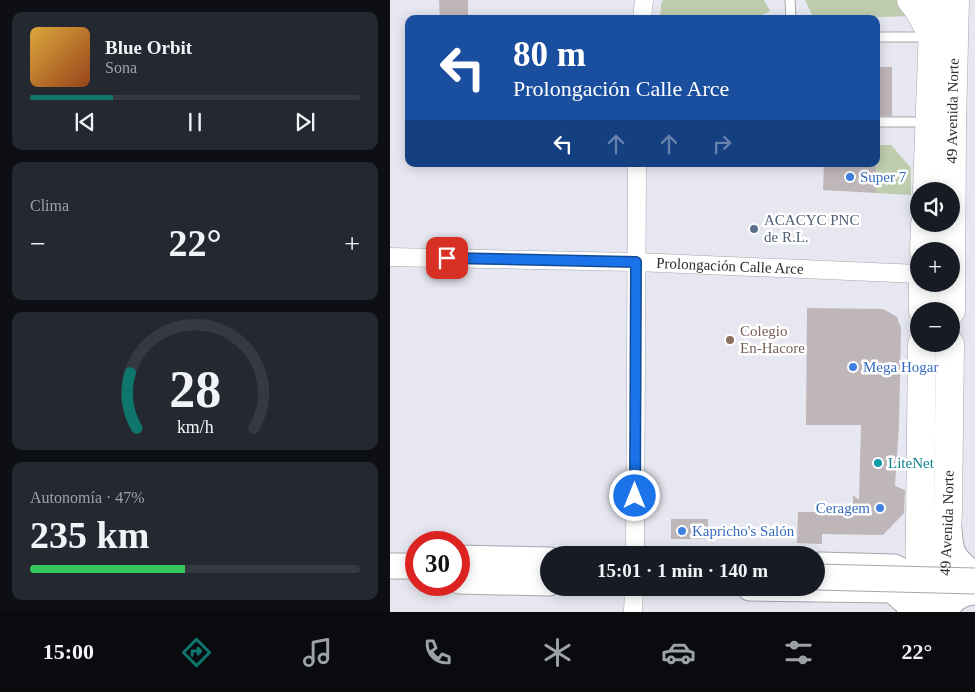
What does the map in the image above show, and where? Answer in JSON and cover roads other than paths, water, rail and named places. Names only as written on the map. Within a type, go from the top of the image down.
[{"type":"main road","points":[[911,0],[918,9],[923,37]]},
{"type":"main road","name":"49 Avenida Norte","points":[[934,0],[923,37],[941,124],[951,302]]},
{"type":"main road","name":"49 Avenida Norte","points":[[929,182],[941,124],[955,0]]},
{"type":"main road","points":[[941,124],[967,99],[970,17],[975,5]]},
{"type":"main road","name":"49 Avenida Norte","points":[[919,612],[922,352]]},
{"type":"main road","name":"49 Avenida Norte","points":[[944,612],[948,511],[950,352]]},
{"type":"street","points":[[642,15],[644,0]]},
{"type":"street","points":[[635,546],[637,167]]},
{"type":"street","name":"Prolongación Calle Arce","points":[[390,256],[636,262],[910,274]]},
{"type":"street","points":[[889,566],[900,560],[908,551],[920,510]]},
{"type":"street","points":[[948,511],[951,550],[972,580]]},
{"type":"street","points":[[470,558],[540,560]]},
{"type":"street","points":[[825,565],[894,566],[901,572],[901,585],[899,588],[892,590],[825,589]]},
{"type":"street","points":[[470,570],[540,572]]},
{"type":"street","points":[[825,577],[972,580]]},
{"type":"street","points":[[944,612],[972,580]]},
{"type":"street","points":[[470,581],[540,583]]},
{"type":"street","points":[[892,590],[906,602],[912,612]]},
{"type":"street","points":[[633,612],[634,596]]},
{"type":"lane","points":[[790,0],[791,15]]},
{"type":"lane","points":[[880,37],[923,37]]},
{"type":"lane","points":[[880,122],[941,124]]},
{"type":"place","name":"Super 7","points":[[850,177]]},
{"type":"place","name":"ACACYC PNC de R.L.","points":[[754,229]]},
{"type":"place","name":"Colegio En-Hacore","points":[[730,340]]},
{"type":"place","name":"Mega Hogar","points":[[853,367]]},
{"type":"place","name":"LiteNet","points":[[878,463]]},
{"type":"place","name":"Ceragem","points":[[880,508]]},
{"type":"place","name":"Kapricho's Salón","points":[[682,531]]}]
